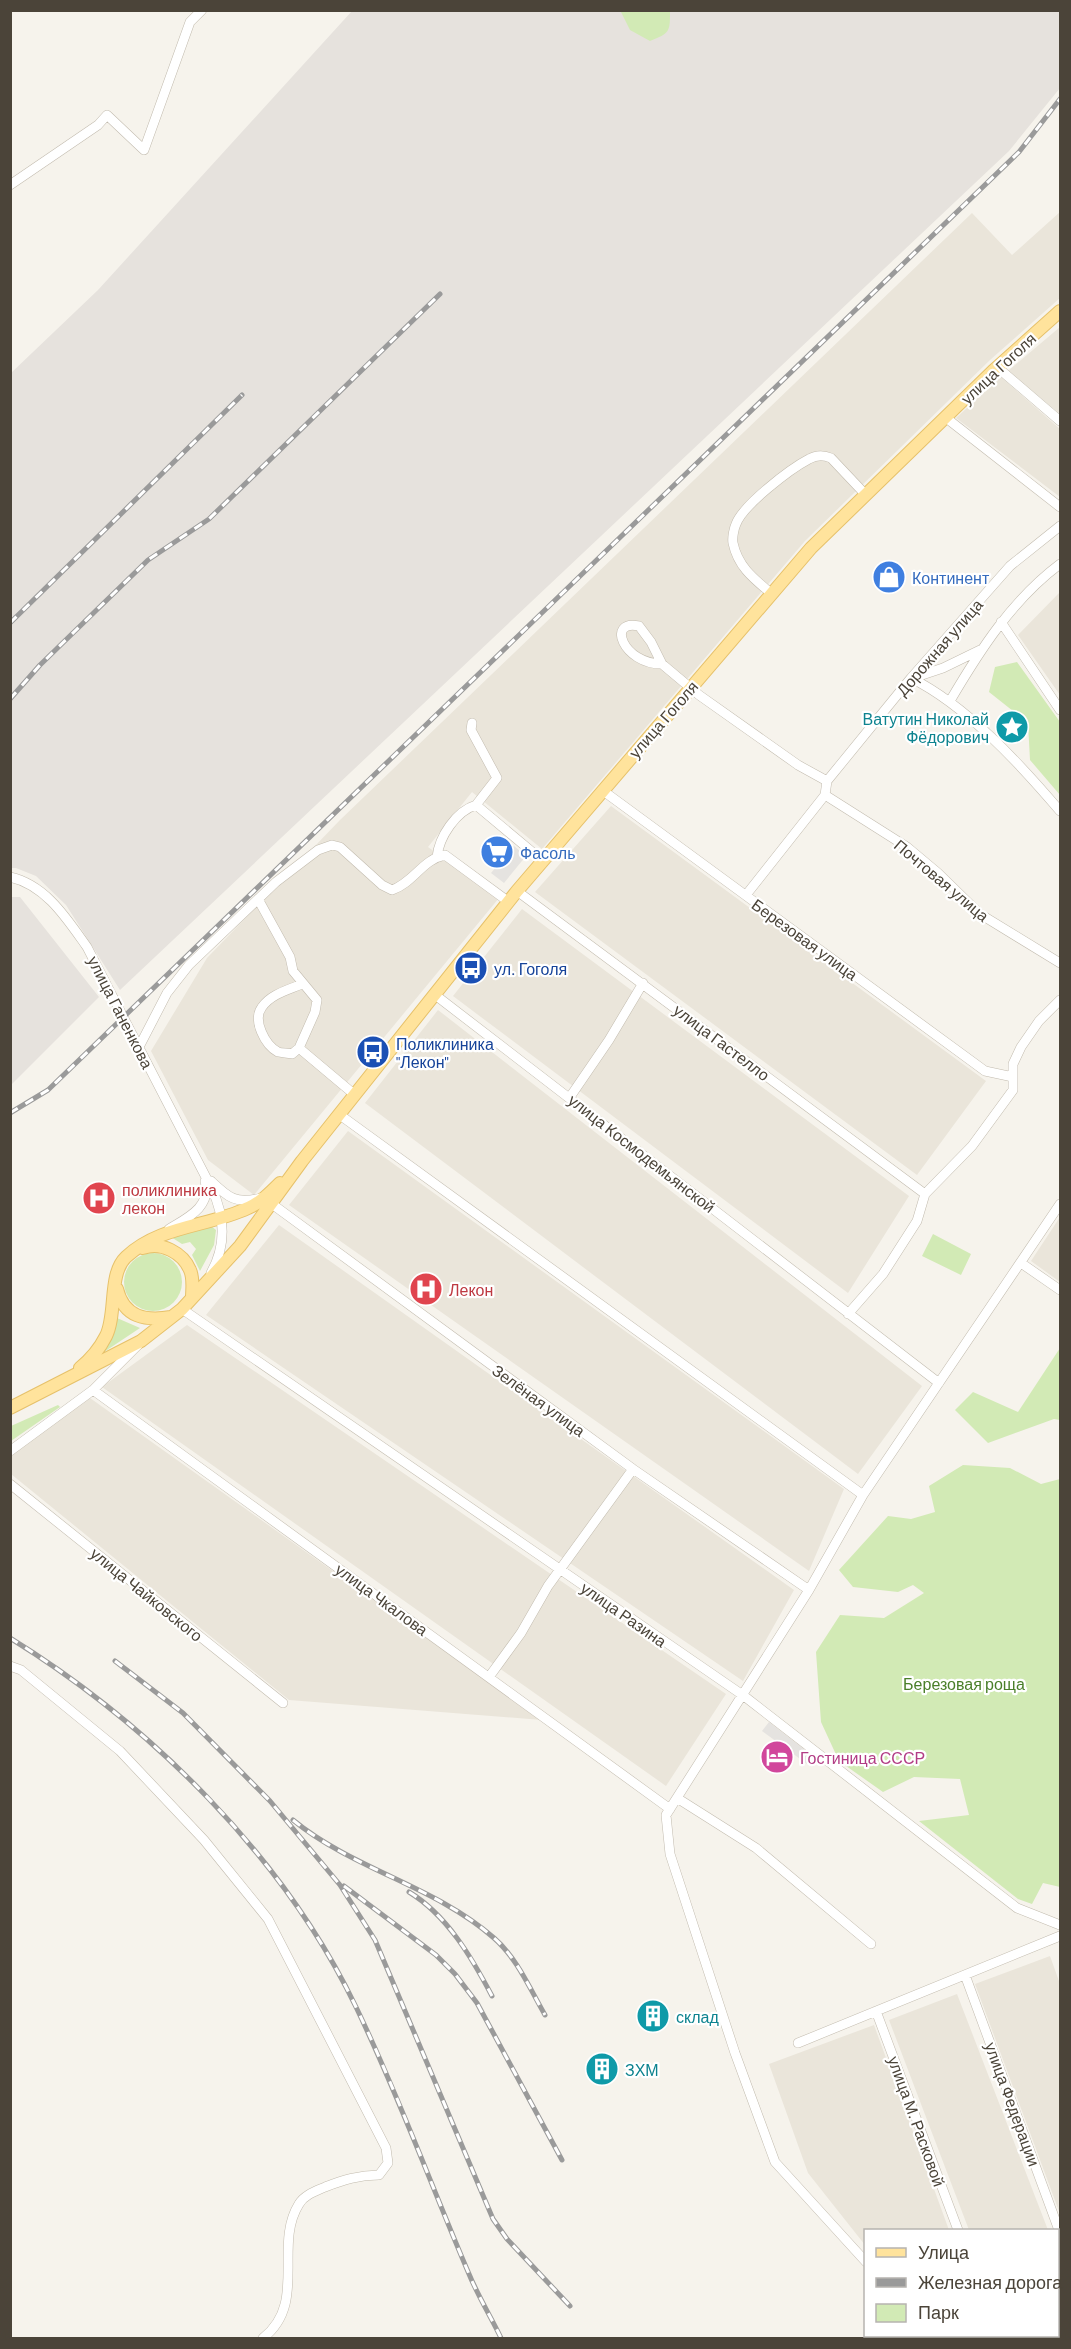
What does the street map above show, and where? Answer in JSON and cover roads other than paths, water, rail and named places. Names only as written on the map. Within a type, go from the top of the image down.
[{"type":"main road","name":"улица Гоголя","points":[[269,1200],[340,1115],[517,891],[811,548],[997,367],[1060,311]]},
{"type":"main road","points":[[66,1379],[96,1352],[107,1335],[116,1279],[126,1257],[145,1243],[172,1231],[221,1218],[269,1200]]},
{"type":"main road","points":[[10,1408],[141,1341],[182,1309],[240,1246],[269,1200]]},
{"type":"main road","points":[[126,1257],[146,1246],[173,1250],[184,1260],[191,1271],[192,1298]]},
{"type":"main road","points":[[116,1279],[117,1292],[123,1305],[132,1313],[146,1319],[172,1317]]},
{"type":"street","points":[[10,185],[98,126],[107,115],[144,150],[190,22],[202,10]]},
{"type":"street","points":[[997,367],[1060,421]]},
{"type":"street","points":[[945,417],[1060,507]]},
{"type":"street","points":[[772,594],[746,573],[733,542],[736,524],[756,500],[781,478],[810,458],[824,455],[831,458],[866,494]]},
{"type":"street","name":"Дорожная улица","points":[[827,781],[911,678],[1010,566],[1060,526]]},
{"type":"street","points":[[950,701],[980,650],[1001,622],[1036,582],[1060,564]]},
{"type":"street","points":[[1001,622],[1060,710]]},
{"type":"street","points":[[662,664],[654,664],[634,657],[622,640],[622,632],[626,627],[632,624],[639,626],[651,642],[662,664],[690,688],[798,765],[827,781],[825,795],[746,896]]},
{"type":"street","points":[[911,678],[943,668],[980,650]]},
{"type":"street","points":[[911,678],[950,701],[1022,765],[1060,811]]},
{"type":"street","points":[[436,857],[438,845],[458,816],[467,808],[476,805],[497,778],[471,730],[472,723]]},
{"type":"street","name":"Березовая улица","points":[[602,790],[985,1071],[1013,1077]]},
{"type":"street","name":"Почтовая улица","points":[[825,795],[907,847],[938,873],[980,914],[1060,963]]},
{"type":"street","points":[[476,805],[543,861]]},
{"type":"street","points":[[139,1047],[167,993],[189,965],[276,882],[318,850],[333,845],[340,846],[382,885],[392,890],[401,888],[436,857],[446,855],[509,902]]},
{"type":"street","name":"улица Ганенкова","points":[[10,877],[33,884],[62,912],[87,947],[219,1203],[223,1237],[220,1252],[204,1286]]},
{"type":"street","name":"улица Гастелло","points":[[517,891],[926,1194]]},
{"type":"street","points":[[258,899],[290,957],[293,970],[317,1000],[315,1012],[299,1048],[292,1054],[278,1052],[264,1037],[258,1023],[261,1008],[276,994],[302,984]]},
{"type":"street","points":[[570,1097],[609,1040],[643,983]]},
{"type":"street","name":"улица Космодемьянской","points":[[434,994],[939,1383]]},
{"type":"street","points":[[848,1314],[883,1274],[917,1221],[926,1194],[972,1146],[1013,1090],[1013,1064],[1021,1047],[1039,1020],[1060,1000]]},
{"type":"street","points":[[299,1048],[355,1095]]},
{"type":"street","points":[[340,1115],[863,1495]]},
{"type":"street","points":[[202,1173],[228,1197],[241,1201],[269,1200]]},
{"type":"street","points":[[145,1243],[200,1208],[206,1197],[207,1189],[202,1173]]},
{"type":"street","name":"Зелёная улица","points":[[269,1200],[633,1469],[809,1590]]},
{"type":"street","points":[[864,2260],[775,2162],[735,2053],[670,1854],[666,1815],[744,1696],[809,1590],[863,1495],[1060,1204]]},
{"type":"street","points":[[1021,1263],[1060,1290]]},
{"type":"street","name":"улица Разина","points":[[182,1309],[744,1696],[1017,1908],[1060,1926]]},
{"type":"street","points":[[10,1451],[93,1390],[141,1341]]},
{"type":"street","name":"улица Чкалова","points":[[93,1390],[670,1809]]},
{"type":"street","points":[[489,1677],[560,1570],[633,1469]]},
{"type":"street","name":"улица Чайковского","points":[[10,1484],[284,1703]]},
{"type":"street","points":[[10,1666],[21,1670],[120,1751],[204,1840],[268,1918],[386,2148],[388,2163],[379,2175],[351,2177],[334,2183],[311,2193],[299,2204],[291,2226],[289,2287],[283,2313],[263,2338]]},
{"type":"street","points":[[677,1798],[756,1848],[871,1944]]},
{"type":"street","points":[[798,2043],[1060,1936]]},
{"type":"street","name":"улица Федерации","points":[[965,1975],[1059,2229]]},
{"type":"street","name":"улица М. Расковой","points":[[876,2012],[958,2229]]},
{"type":"railway","points":[[10,1113],[48,1090],[1019,152],[1060,99]]},
{"type":"railway","points":[[10,699],[40,665],[148,560],[209,519],[440,294]]},
{"type":"railway","points":[[10,623],[242,395]]},
{"type":"railway","points":[[10,1638],[113,1711],[162,1753],[209,1799],[252,1847],[291,1898],[326,1952],[356,2007],[473,2282],[501,2338]]},
{"type":"railway","points":[[115,1661],[183,1713],[270,1801],[340,1885],[375,1940],[493,2219],[507,2239],[570,2306]]},
{"type":"railway","points":[[293,1820],[342,1852],[421,1891],[471,1920],[494,1938],[510,1955],[545,2015]]},
{"type":"railway","points":[[344,1886],[436,1955],[455,1974],[477,2003],[562,2160]]},
{"type":"railway","points":[[409,1892],[447,1925],[467,1952],[492,1996]]},
{"type":"place","name":"Континент","points":[[889,577]]},
{"type":"place","name":"Ватутин Николай Фёдорович","points":[[1012,727]]},
{"type":"place","name":"Фасоль","points":[[497,852]]},
{"type":"place","name":"ул. Гоголя","points":[[471,968]]},
{"type":"place","name":"Поликлиника \"Лекон\"","points":[[373,1052]]},
{"type":"place","name":"поликлиника лекон","points":[[99,1198]]},
{"type":"place","name":"Лекон","points":[[426,1289]]},
{"type":"place","name":"Гостиница СССР","points":[[777,1757]]},
{"type":"place","name":"склад","points":[[653,2016]]},
{"type":"place","name":"ЗХМ","points":[[602,2069]]},
{"type":"park label","name":"Березовая роща","points":[[964,1683]]}]
